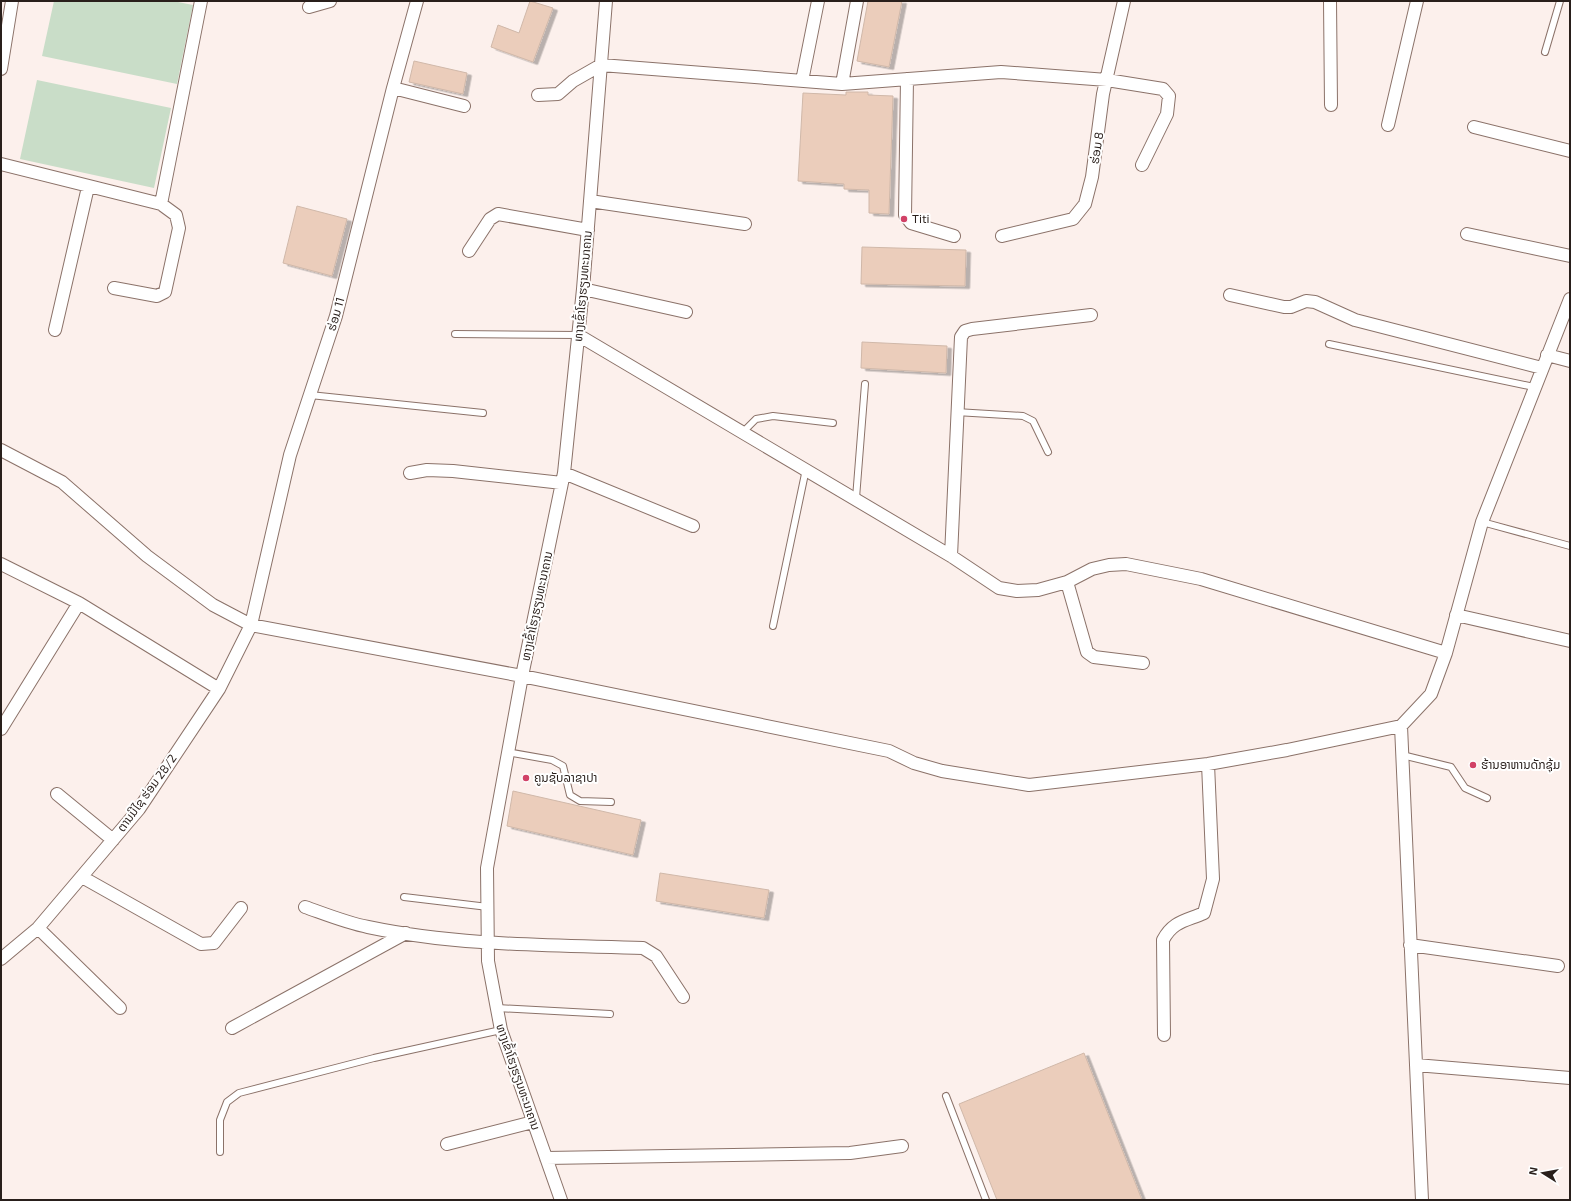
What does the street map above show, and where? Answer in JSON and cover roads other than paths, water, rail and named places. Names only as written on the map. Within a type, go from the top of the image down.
[{"type":"street","points":[[1,69],[12,1]]},
{"type":"street","points":[[161,204],[201,1]]},
{"type":"street","points":[[309,7],[330,1]]},
{"type":"street","name":"ຮ່ອມ 11","points":[[251,625],[290,455],[336,316],[393,88],[417,1]]},
{"type":"street","name":"ທາງເຂົ້າໂຮງຮຽນທະນາຄານ","points":[[561,1200],[501,1030],[488,961],[487,868],[507,752],[563,478],[583,289],[606,1]]},
{"type":"street","points":[[802,81],[818,1]]},
{"type":"street","points":[[842,84],[857,1]]},
{"type":"street","name":"ຮ່ອມ 8","points":[[1002,236],[1073,218],[1085,204],[1092,177],[1107,80],[1124,1]]},
{"type":"street","points":[[1330,1],[1330,105]]},
{"type":"street","points":[[1388,125],[1417,1]]},
{"type":"street","points":[[538,95],[558,94],[573,81],[601,65],[842,84],[1001,72],[1107,80],[1163,89],[1169,96],[1167,114],[1142,166]]},
{"type":"street","points":[[907,79],[905,215],[911,223],[954,236]]},
{"type":"street","points":[[393,88],[464,106]]},
{"type":"street","points":[[1474,127],[1570,151]]},
{"type":"street","points":[[1,164],[88,187],[161,204],[176,215],[179,228],[165,292],[157,296],[114,288]]},
{"type":"street","points":[[56,330],[88,187]]},
{"type":"street","points":[[590,201],[745,224]]},
{"type":"street","points":[[469,251],[490,219],[498,214],[588,230]]},
{"type":"street","points":[[1467,234],[1570,256]]},
{"type":"street","points":[[583,289],[686,312]]},
{"type":"street","points":[[1230,295],[1284,307],[1291,307],[1306,301],[1315,302],[1355,320],[1542,368]]},
{"type":"street","points":[[1,450],[62,482],[146,556],[214,605],[251,625],[522,676],[889,751],[914,763],[942,771],[1029,785],[1208,764],[1287,750],[1401,726],[1431,694],[1446,653],[1482,522],[1570,299]]},
{"type":"street","points":[[951,556],[960,343],[961,337],[965,330],[1091,315]]},
{"type":"street","points":[[578,334],[856,498],[951,556],[999,588],[1017,591],[1038,590],[1067,582],[1092,569],[1109,565],[1126,564],[1201,579],[1446,653]]},
{"type":"street","points":[[1547,355],[1570,361]]},
{"type":"street","points":[[410,473],[427,470],[563,478],[693,526]]},
{"type":"street","points":[[1,564],[79,603],[219,689]]},
{"type":"street","points":[[1067,582],[1087,652],[1094,657],[1143,663]]},
{"type":"street","points":[[1,729],[79,603]]},
{"type":"street","points":[[1456,616],[1570,641]]},
{"type":"street","name":"ຕານມີໄຊ ຮ່ອມ 28/2","points":[[1,959],[38,928],[139,809],[219,689],[251,625]]},
{"type":"street","points":[[1401,726],[1422,1200]]},
{"type":"street","points":[[1164,1035],[1163,940],[1168,929],[1175,924],[1204,913],[1213,879],[1208,764]]},
{"type":"street","points":[[57,794],[113,840]]},
{"type":"street","points":[[82,877],[201,944],[214,943],[241,908]]},
{"type":"street","points":[[305,907],[367,927],[488,943],[643,948],[656,956],[683,997]]},
{"type":"street","points":[[38,928],[120,1008]]},
{"type":"street","points":[[232,1028],[406,933]]},
{"type":"street","points":[[1410,944],[1558,966]]},
{"type":"street","points":[[1416,1065],[1570,1078]]},
{"type":"street","points":[[447,1144],[534,1122]]},
{"type":"street","points":[[546,1158],[850,1153],[902,1146]]},
{"type":"lane","points":[[1545,52],[1560,1]]},
{"type":"lane","points":[[455,334],[578,334]]},
{"type":"lane","points":[[1329,344],[1534,387]]},
{"type":"lane","points":[[856,498],[865,384]]},
{"type":"lane","points":[[310,395],[483,414]]},
{"type":"lane","points":[[956,412],[1023,416],[1032,421],[1048,452]]},
{"type":"lane","points":[[744,431],[756,419],[773,416],[833,423]]},
{"type":"lane","points":[[774,626],[807,469]]},
{"type":"lane","points":[[1482,522],[1570,546]]},
{"type":"lane","points":[[507,752],[552,760],[563,766],[570,795],[580,801],[611,802]]},
{"type":"lane","points":[[1402,755],[1451,767],[1465,788],[1488,798]]},
{"type":"lane","points":[[404,897],[488,907]]},
{"type":"lane","points":[[497,1008],[610,1014]]},
{"type":"lane","points":[[220,1152],[220,1120],[227,1102],[239,1093],[374,1058],[501,1030]]},
{"type":"lane","points":[[946,1096],[986,1200]]},
{"type":"place","name":"Titi","points":[[904,219]]},
{"type":"place","name":"ຮ້ານອາຫານດັກຊຸ້ມ","points":[[1473,765]]},
{"type":"place","name":"ຄູນຊັບລາຊາປາ","points":[[526,778]]}]
